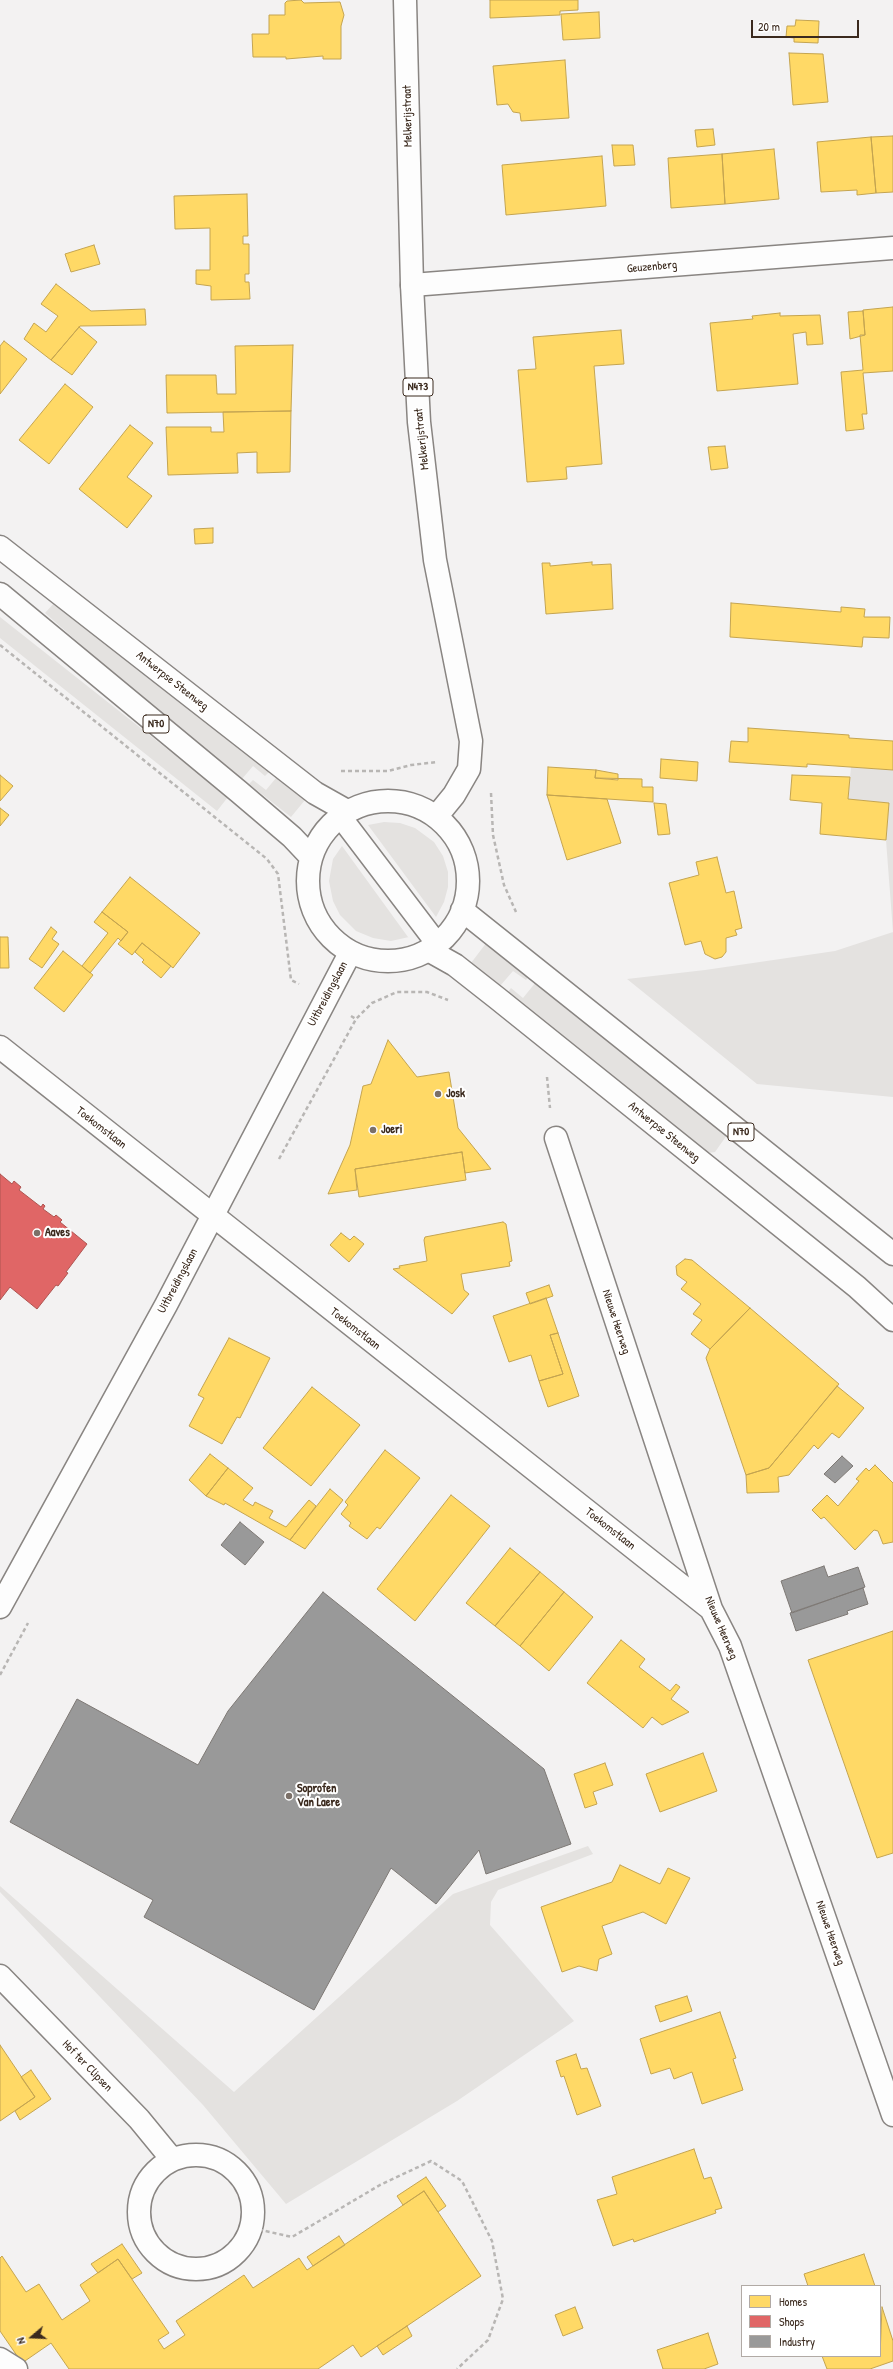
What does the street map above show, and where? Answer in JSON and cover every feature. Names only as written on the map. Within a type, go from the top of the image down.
[{"type":"street","name":"Melkerijstraat","points":[[405,0],[412,285],[420,422],[435,560],[471,741],[469,769],[454,795],[436,817]]},
{"type":"street","name":"Geuzenberg","points":[[412,285],[893,248]]},
{"type":"street","name":"Antwerpse Steenweg","points":[[0,547],[315,793],[343,813]]},
{"type":"street","name":"N70","points":[[0,594],[238,791],[292,838],[309,855]]},
{"type":"street","points":[[382,801],[401,802],[423,808],[436,817],[456,838],[464,856],[468,877],[466,900],[459,919],[434,948],[417,957],[386,962],[350,953],[332,940],[317,920],[312,909],[307,885],[309,855],[320,836],[343,813],[382,801]]},
{"type":"street","name":"N70","points":[[462,910],[893,1254]]},
{"type":"street","name":"Antwerpse Steenweg","points":[[434,948],[857,1287],[893,1320]]},
{"type":"street","name":"Uitbreidingslaan","points":[[0,1607],[166,1305],[350,953]]},
{"type":"street","name":"Toekomstlaan","points":[[0,1047],[711,1609]]},
{"type":"street","name":"Nieuwe Heerweg","points":[[556,1138],[711,1609],[730,1646],[893,2115]]},
{"type":"street","name":"Hof ter Clipsen","points":[[0,1976],[139,2119],[171,2158]]},
{"type":"street","points":[[204,2154],[234,2167],[252,2195],[252,2228],[235,2256],[205,2270],[172,2265],[147,2244],[138,2212],[146,2180],[171,2158],[204,2154]]},
{"type":"street","points":[[0,2359],[16,2369]]},
{"type":"lane","points":[[343,813],[434,948]]},
{"type":"path","points":[[0,644],[267,859],[278,874],[291,980],[356,1019],[372,1003],[397,992],[427,992],[452,1002]]},
{"type":"path","points":[[548,1071],[547,1082],[556,1138]]},
{"type":"path","points":[[252,2228],[292,2237],[380,2185],[431,2161],[462,2182],[492,2241],[503,2299],[488,2340],[457,2369]]},
{"type":"shaded area","points":[[55,602],[269,772],[265,776],[253,766],[242,779],[146,702],[45,613]]},
{"type":"shaded area","points":[[0,617],[228,797],[217,811],[0,638]]},
{"type":"shaded area","points":[[851,767],[893,770],[893,932],[886,840],[889,803],[848,799]]},
{"type":"shaded area","points":[[276,778],[305,800],[291,817],[249,784],[253,780],[266,790]]},
{"type":"shaded area","points":[[384,822],[400,823],[415,828],[434,842],[443,856],[448,872],[448,887],[444,902],[436,917],[368,825]]},
{"type":"shaded area","points":[[342,846],[409,937],[391,941],[373,938],[356,931],[340,915],[333,901],[329,881],[333,859]]},
{"type":"shaded area","points":[[893,932],[893,1097],[757,1084],[627,979],[705,970],[835,951]]},
{"type":"shaded area","points":[[487,942],[529,976],[526,980],[513,971],[500,986],[471,963]]},
{"type":"shaded area","points":[[536,982],[727,1135],[715,1152],[708,1153],[508,992],[511,988],[523,998]]},
{"type":"shaded area","points":[[588,1846],[593,1854],[498,1890],[491,1902],[490,1925],[574,2021],[457,2101],[286,2204],[203,2105],[0,1892],[0,1886],[234,2092],[453,1894]]},
{"type":"building: Homes","points":[[301,0],[304,3],[340,2],[344,15],[341,26],[341,59],[323,59],[323,56],[286,59],[286,57],[253,57],[252,34],[269,34],[269,15],[285,15],[285,3],[287,1]]},
{"type":"building: Homes","points":[[490,0],[578,0],[578,10],[560,11],[560,15],[490,18]]},
{"type":"building: Homes","points":[[599,12],[600,38],[563,40],[561,14]]},
{"type":"building: Homes","points":[[796,20],[819,21],[818,43],[794,42],[794,38],[786,37],[787,26],[795,26]]},
{"type":"building: Homes","points":[[789,53],[823,54],[828,102],[793,105]]},
{"type":"building: Homes","points":[[565,60],[569,118],[521,121],[520,113],[513,112],[508,104],[497,105],[493,66]]},
{"type":"building: Homes","points":[[713,129],[715,145],[697,147],[695,130]]},
{"type":"building: Homes","points":[[893,136],[893,192],[876,193],[871,137]]},
{"type":"building: Homes","points":[[871,137],[876,193],[857,195],[857,190],[821,192],[817,142]]},
{"type":"building: Homes","points":[[612,145],[633,145],[635,165],[614,166]]},
{"type":"building: Homes","points":[[774,149],[779,199],[725,204],[722,154]]},
{"type":"building: Homes","points":[[722,154],[725,204],[671,208],[668,158]]},
{"type":"building: Homes","points":[[602,156],[606,206],[506,215],[502,165]]},
{"type":"building: Homes","points":[[247,194],[248,236],[243,236],[243,244],[249,244],[249,274],[245,274],[245,282],[249,282],[250,299],[211,300],[211,286],[196,284],[196,270],[210,270],[210,228],[175,229],[174,196]]},
{"type":"building: Homes","points":[[94,245],[100,264],[71,272],[65,254]]},
{"type":"building: Homes","points":[[56,284],[91,311],[145,309],[146,325],[80,326],[51,360],[24,339],[34,323],[46,332],[58,316],[41,304]]},
{"type":"building: Homes","points":[[893,307],[893,371],[863,373],[867,414],[862,414],[864,429],[846,431],[841,372],[863,370],[860,335],[865,335],[863,310]]},
{"type":"building: Homes","points":[[863,311],[865,335],[850,339],[848,312]]},
{"type":"building: Homes","points":[[780,313],[780,316],[820,315],[823,344],[807,345],[806,332],[793,334],[798,384],[717,391],[710,323],[753,319],[752,316]]},
{"type":"building: Homes","points":[[79,327],[97,342],[72,375],[51,360]]},
{"type":"building: Homes","points":[[621,330],[624,364],[594,366],[602,464],[566,467],[567,479],[527,482],[518,370],[536,369],[533,337]]},
{"type":"building: Homes","points":[[4,341],[27,359],[0,394],[0,346]]},
{"type":"building: Homes","points":[[293,345],[291,411],[167,413],[166,375],[216,375],[217,394],[236,394],[235,346]]},
{"type":"building: Homes","points":[[65,384],[93,407],[49,464],[19,440]]},
{"type":"building: Homes","points":[[291,411],[290,472],[257,473],[257,452],[237,453],[238,473],[168,475],[166,427],[211,427],[211,432],[224,432],[223,412]]},
{"type":"building: Homes","points":[[130,425],[153,443],[127,477],[152,496],[127,528],[79,489]]},
{"type":"building: Homes","points":[[725,446],[728,468],[711,470],[708,447]]},
{"type":"building: Homes","points":[[213,528],[213,543],[195,544],[194,529]]},
{"type":"building: Homes","points":[[592,562],[592,565],[611,564],[613,609],[546,614],[542,563],[550,563],[550,566]]},
{"type":"building: Homes","points":[[731,603],[841,612],[841,607],[865,609],[864,617],[890,617],[889,638],[863,637],[862,647],[730,637]]},
{"type":"building: Homes","points":[[748,728],[849,735],[849,738],[893,741],[893,770],[807,764],[807,767],[729,762],[731,741],[748,742]]},
{"type":"building: Homes","points":[[661,759],[698,762],[697,781],[660,778]]},
{"type":"building: Homes","points":[[548,767],[596,770],[595,778],[642,779],[642,787],[653,787],[653,802],[547,795]]},
{"type":"building: Homes","points":[[596,770],[618,774],[618,780],[595,778]]},
{"type":"building: Homes","points":[[0,775],[13,786],[0,801]]},
{"type":"building: Homes","points":[[792,775],[850,777],[848,799],[889,803],[886,840],[820,834],[822,803],[790,800]]},
{"type":"building: Homes","points":[[547,795],[607,799],[621,843],[567,860]]},
{"type":"building: Homes","points":[[654,803],[666,804],[670,834],[658,835]]},
{"type":"building: Homes","points":[[0,808],[9,815],[0,826]]},
{"type":"building: Homes","points":[[717,857],[726,893],[734,891],[742,928],[735,930],[737,935],[726,938],[726,952],[722,957],[715,959],[705,954],[701,941],[685,945],[669,883],[699,875],[696,862]]},
{"type":"building: Homes","points":[[130,877],[200,933],[173,968],[142,943],[132,955],[118,944],[128,932],[102,912]]},
{"type":"building: Homes","points":[[102,912],[128,932],[121,941],[118,938],[90,973],[82,966],[108,933],[94,922]]},
{"type":"building: Homes","points":[[51,927],[57,932],[52,939],[59,944],[42,968],[29,959]]},
{"type":"building: Homes","points":[[0,937],[8,937],[9,968],[0,968]]},
{"type":"building: Homes","points":[[142,943],[171,966],[161,978],[142,962],[144,960],[135,952]]},
{"type":"building: Homes","points":[[63,951],[93,975],[64,1012],[34,988]]},
{"type":"building: Homes","points":[[388,1040],[417,1077],[449,1072],[458,1128],[491,1169],[465,1173],[462,1152],[355,1169],[357,1190],[328,1194],[350,1145],[363,1086],[371,1084]]},
{"type":"building: Homes","points":[[462,1152],[466,1180],[359,1197],[355,1169]]},
{"type":"building: Homes","points":[[503,1222],[506,1224],[512,1261],[509,1262],[510,1266],[461,1274],[464,1290],[469,1294],[452,1314],[393,1269],[400,1268],[399,1266],[427,1261],[424,1240],[425,1237]]},
{"type":"building: Homes","points":[[341,1233],[350,1240],[354,1236],[364,1244],[349,1262],[330,1245]]},
{"type":"building: Homes","points":[[685,1259],[692,1260],[750,1308],[710,1349],[691,1334],[702,1320],[693,1314],[701,1304],[681,1289],[687,1282],[677,1275],[676,1266]]},
{"type":"building: Homes","points":[[549,1285],[553,1296],[530,1304],[526,1293]]},
{"type":"building: Homes","points":[[546,1298],[558,1333],[550,1335],[563,1374],[539,1381],[531,1355],[509,1362],[493,1316]]},
{"type":"building: Homes","points":[[750,1308],[839,1384],[769,1468],[746,1475],[706,1358],[710,1349]]},
{"type":"building: Homes","points":[[558,1333],[579,1396],[548,1407],[539,1381],[563,1374],[550,1335]]},
{"type":"building: Homes","points":[[229,1338],[270,1358],[240,1418],[237,1417],[222,1444],[189,1426],[204,1398],[198,1395]]},
{"type":"building: Homes","points":[[837,1386],[864,1408],[839,1438],[832,1433],[818,1449],[814,1445],[789,1475],[778,1477],[779,1492],[747,1493],[746,1475],[769,1468]]},
{"type":"building: Homes","points":[[312,1387],[360,1425],[311,1486],[263,1448]]},
{"type":"building: Homes","points":[[385,1450],[420,1478],[380,1529],[377,1527],[367,1539],[349,1526],[351,1523],[341,1514],[348,1505],[345,1502]]},
{"type":"building: Homes","points":[[210,1454],[228,1468],[206,1496],[189,1480]]},
{"type":"building: Homes","points":[[875,1465],[893,1483],[893,1542],[883,1544],[878,1531],[874,1530],[855,1550],[824,1517],[821,1519],[812,1510],[827,1495],[838,1506],[859,1481],[856,1479],[866,1468],[869,1471]]},
{"type":"building: Homes","points":[[228,1468],[253,1488],[243,1500],[253,1506],[255,1502],[273,1511],[269,1518],[286,1527],[309,1500],[316,1506],[290,1540],[225,1503],[224,1505],[206,1496]]},
{"type":"building: Homes","points":[[330,1489],[343,1500],[305,1549],[290,1540]]},
{"type":"building: Homes","points":[[451,1495],[490,1526],[415,1621],[377,1589]]},
{"type":"building: Homes","points":[[510,1548],[540,1572],[495,1626],[466,1603]]},
{"type":"building: Homes","points":[[540,1572],[564,1592],[520,1646],[495,1626]]},
{"type":"building: Homes","points":[[564,1592],[593,1617],[549,1671],[520,1646]]},
{"type":"building: Homes","points":[[893,1631],[893,1853],[877,1858],[808,1660]]},
{"type":"building: Homes","points":[[621,1640],[645,1659],[639,1667],[670,1691],[676,1684],[680,1687],[671,1699],[689,1712],[662,1725],[652,1717],[643,1728],[587,1683]]},
{"type":"building: Homes","points":[[703,1753],[717,1791],[660,1812],[646,1774]]},
{"type":"building: Homes","points":[[605,1763],[613,1785],[593,1792],[597,1804],[585,1808],[574,1774]]},
{"type":"building: Homes","points":[[620,1865],[660,1884],[668,1868],[690,1878],[666,1924],[643,1912],[602,1926],[612,1954],[599,1959],[597,1971],[579,1966],[562,1972],[541,1907],[612,1882]]},
{"type":"building: Homes","points":[[687,1996],[692,2011],[660,2022],[655,2006]]},
{"type":"building: Homes","points":[[720,2012],[736,2058],[733,2059],[743,2090],[702,2104],[692,2072],[674,2079],[670,2068],[651,2074],[640,2039]]},
{"type":"building: Homes","points":[[0,2045],[35,2097],[0,2121]]},
{"type":"building: Homes","points":[[576,2054],[581,2069],[587,2068],[601,2106],[577,2115],[564,2076],[561,2077],[556,2061]]},
{"type":"building: Homes","points":[[31,2070],[51,2099],[20,2120],[15,2111],[35,2097],[21,2077]]},
{"type":"building: Homes","points":[[694,2149],[704,2179],[711,2177],[722,2208],[715,2210],[716,2213],[634,2242],[633,2239],[613,2246],[597,2200],[617,2194],[612,2177]]},
{"type":"building: Homes","points":[[426,2177],[446,2206],[438,2212],[424,2191],[403,2205],[397,2196]]},
{"type":"building: Homes","points":[[424,2191],[481,2276],[361,2357],[353,2345],[318,2369],[69,2369],[51,2343],[22,2363],[0,2331],[0,2258],[2,2256],[26,2292],[39,2284],[62,2320],[90,2301],[80,2285],[118,2259],[169,2333],[158,2340],[164,2349],[185,2335],[176,2321],[244,2275],[253,2288],[299,2258],[307,2270]]},
{"type":"building: Homes","points":[[339,2236],[345,2245],[313,2266],[307,2257]]},
{"type":"building: Homes","points":[[122,2244],[142,2273],[132,2279],[118,2259],[98,2273],[91,2264]]},
{"type":"building: Homes","points":[[864,2254],[875,2285],[808,2285],[804,2274]]},
{"type":"building: Homes","points":[[575,2307],[583,2328],[563,2336],[555,2315]]},
{"type":"building: Homes","points":[[882,2307],[893,2341],[893,2361],[870,2369],[827,2369],[822,2357],[881,2357]]},
{"type":"building: Homes","points":[[407,2326],[412,2336],[383,2355],[377,2346]]},
{"type":"building: Homes","points":[[708,2333],[718,2364],[704,2369],[663,2369],[657,2350]]},
{"type":"building: Shops","name":"Aaves","points":[[0,1174],[12,1184],[14,1181],[21,1187],[19,1190],[41,1207],[43,1204],[45,1206],[43,1209],[54,1217],[56,1215],[62,1220],[60,1222],[87,1244],[66,1272],[68,1273],[58,1286],[56,1285],[37,1309],[10,1287],[0,1300]]},
{"type":"building: Industry","points":[[842,1456],[853,1466],[835,1483],[824,1474]]},
{"type":"building: Industry","points":[[240,1522],[264,1542],[245,1565],[221,1545]]},
{"type":"building: Industry","points":[[824,1566],[828,1577],[858,1567],[865,1587],[792,1613],[781,1581]]},
{"type":"building: Industry","points":[[863,1588],[868,1604],[847,1611],[848,1614],[796,1631],[790,1613]]},
{"type":"building: Industry","name":"Soprofen Van Laere","points":[[323,1592],[544,1769],[571,1844],[486,1874],[479,1850],[436,1904],[391,1868],[314,2010],[144,1917],[153,1900],[10,1822],[77,1699],[198,1765],[228,1711]]},
{"type":"place","name":"Josk","points":[[438,1094]]},
{"type":"place","name":"Joeri","points":[[373,1130]]},
{"type":"place","name":"Aaves","points":[[37,1233]]},
{"type":"place","name":"Soprofen Van Laere","points":[[289,1796]]}]
